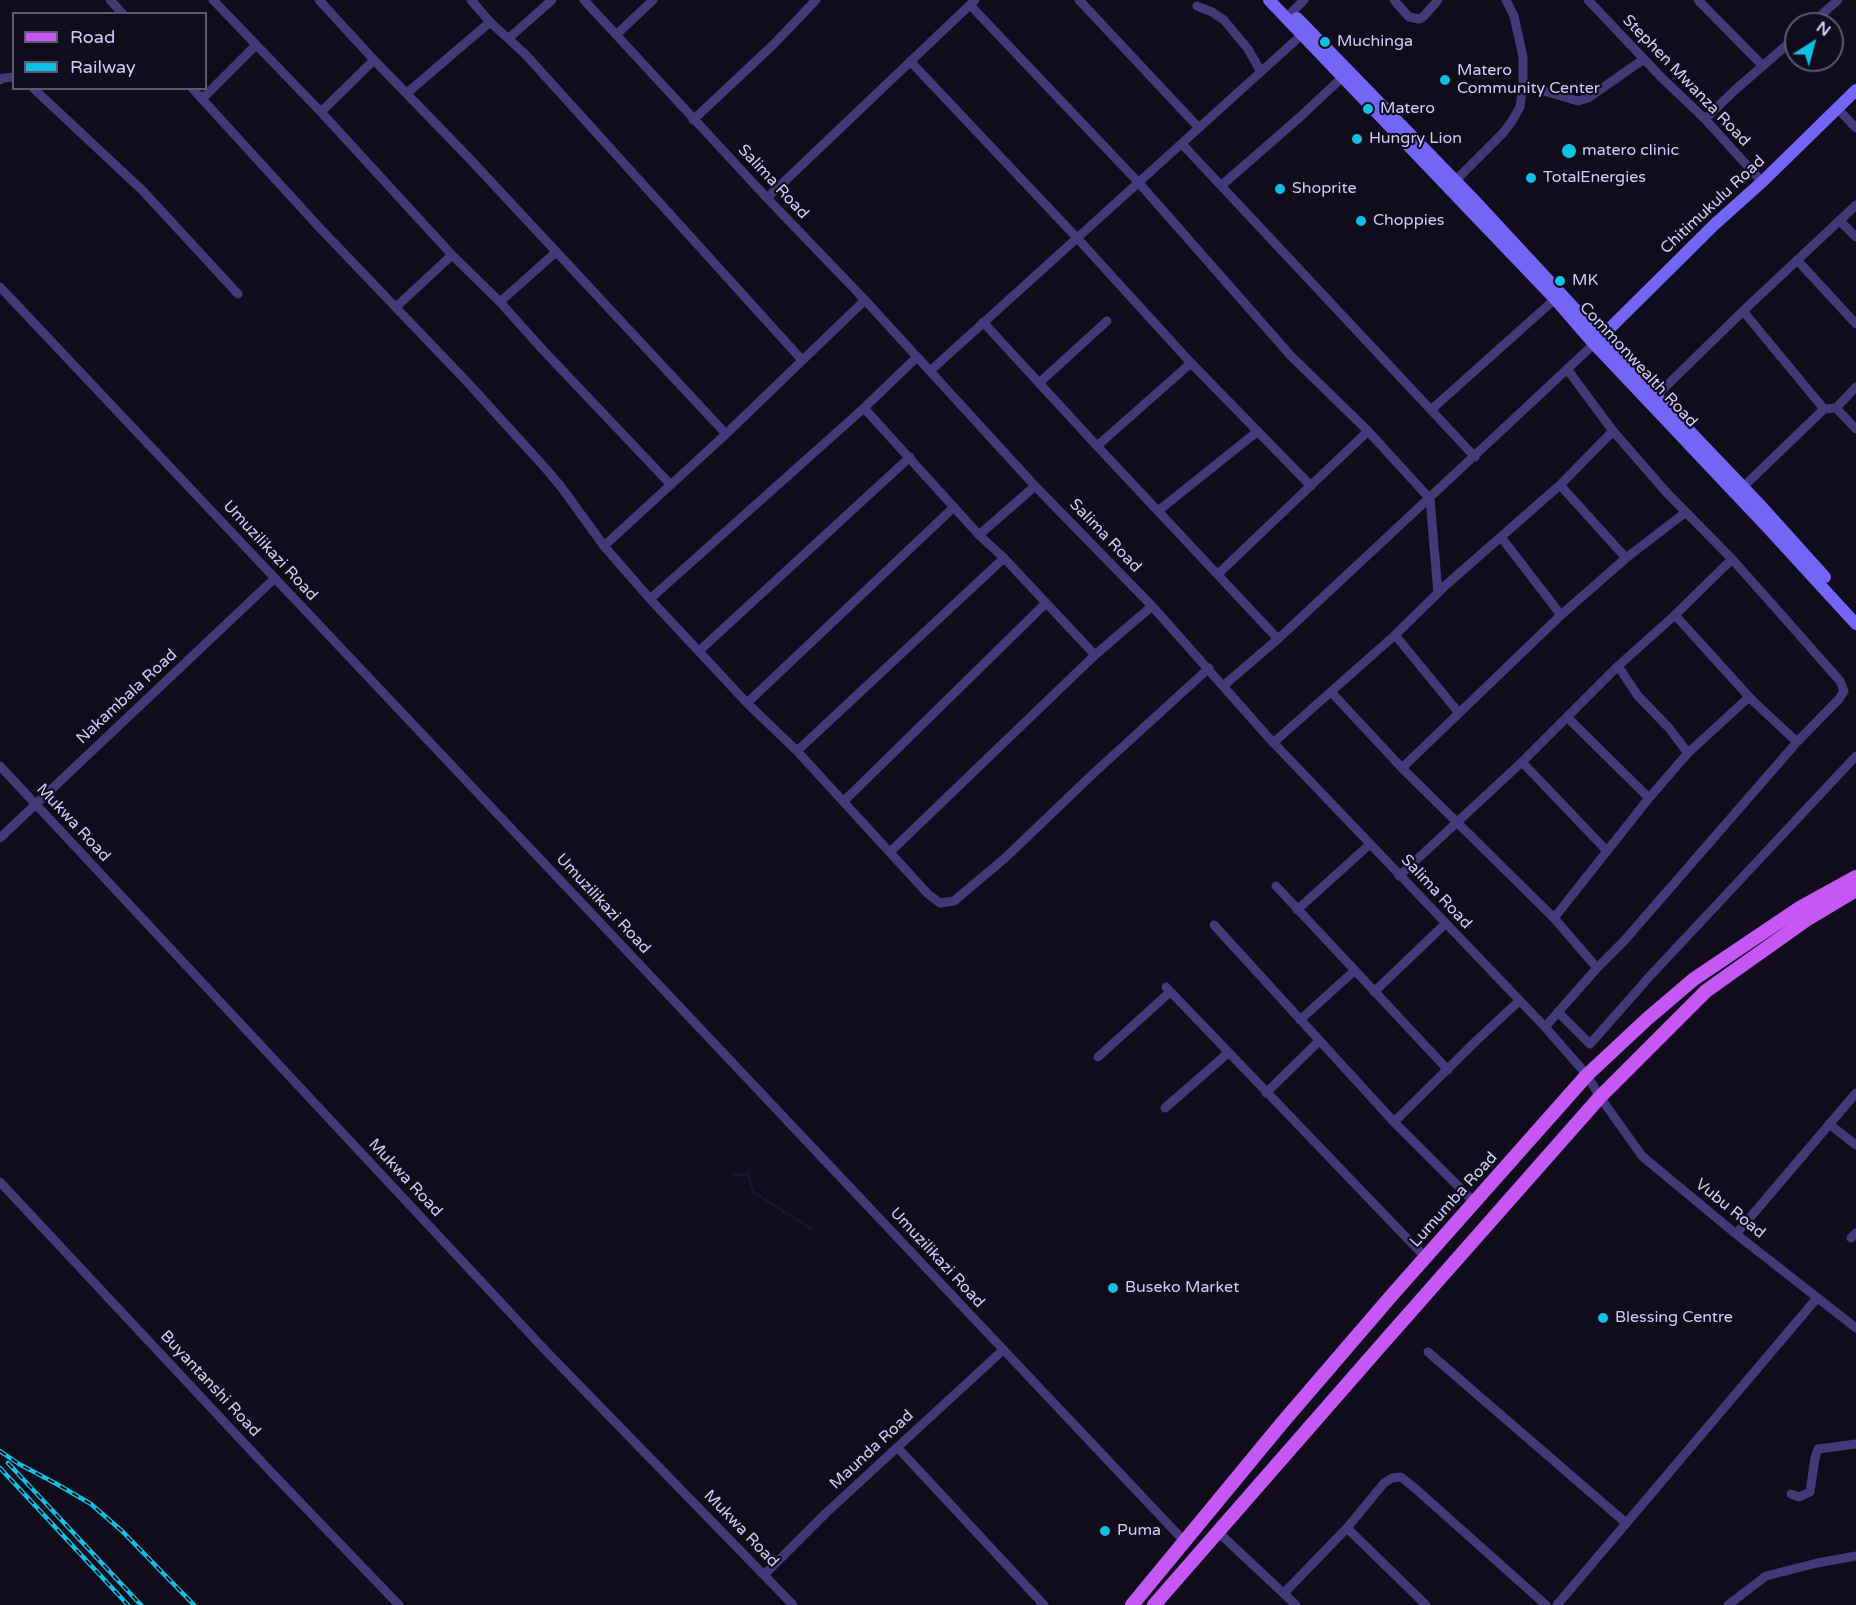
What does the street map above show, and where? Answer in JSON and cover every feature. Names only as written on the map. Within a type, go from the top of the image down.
[{"type":"main road","name":"Commonwealth Road","points":[[1269,0],[1305,32],[1452,184],[1856,624]]},
{"type":"main road","name":"Commonwealth Road","points":[[1279,0],[1305,32]]},
{"type":"main road","name":"Chitimukulu Road","points":[[1598,341],[1715,224],[1762,182],[1856,90]]},
{"type":"main road","name":"Commonwealth Road","points":[[1452,184],[1554,299],[1656,396],[1743,487],[1856,612]]},
{"type":"main road","name":"Lumumba Road","points":[[1132,1605],[1282,1424],[1425,1257],[1587,1076],[1647,1019],[1694,979],[1798,909],[1856,878]]},
{"type":"main road","points":[[1154,1605],[1600,1097],[1706,991],[1806,920],[1856,890]]},
{"type":"street","points":[[110,0],[121,12]]},
{"type":"street","points":[[213,0],[671,485]]},
{"type":"street","points":[[319,0],[726,434]]},
{"type":"street","points":[[471,0],[490,22],[509,38],[802,360]]},
{"type":"street","points":[[509,38],[552,0]]},
{"type":"street","name":"Salima Road","points":[[584,0],[693,120],[865,300],[1035,486],[1152,606],[1274,743],[1545,1027],[1587,1076],[1600,1097]]},
{"type":"street","points":[[616,35],[653,0]]},
{"type":"street","points":[[693,120],[774,44],[816,0]]},
{"type":"street","points":[[1079,0],[1199,128]]},
{"type":"street","points":[[1291,13],[1304,0]]},
{"type":"street","points":[[1394,0],[1409,17],[1419,19],[1438,0]]},
{"type":"street","points":[[1452,184],[1503,133],[1520,106],[1523,57],[1515,16],[1506,0]]},
{"type":"street","name":"Stephen Mwanza Road","points":[[1588,0],[1705,119],[1762,182]]},
{"type":"street","points":[[1698,0],[1763,66]]},
{"type":"street","points":[[1824,12],[1838,0]]},
{"type":"street","points":[[767,198],[973,2],[1023,62],[1139,183],[1291,356],[1368,431],[1430,499],[1438,593]]},
{"type":"street","points":[[1197,6],[1224,20],[1248,49],[1261,72]]},
{"type":"street","points":[[407,93],[490,22]]},
{"type":"street","points":[[930,371],[1305,32]]},
{"type":"street","points":[[202,99],[256,45]]},
{"type":"street","points":[[1705,119],[1784,48]]},
{"type":"street","points":[[1523,85],[1578,101],[1588,98],[1644,59]]},
{"type":"street","points":[[321,112],[374,60]]},
{"type":"street","points":[[910,61],[1078,238],[1191,363],[1311,486]]},
{"type":"street","points":[[1222,185],[1346,74]]},
{"type":"street","points":[[35,90],[143,191],[238,294]]},
{"type":"street","points":[[194,90],[547,470],[604,546],[650,599],[747,703],[844,801],[927,894],[940,903],[954,902],[1005,858],[1209,668]]},
{"type":"street","points":[[1837,108],[1856,128]]},
{"type":"street","points":[[1182,144],[1475,457]]},
{"type":"street","points":[[1656,396],[1856,205]]},
{"type":"street","points":[[1840,221],[1856,237]]},
{"type":"street","points":[[500,302],[556,252]]},
{"type":"street","points":[[396,307],[452,255]]},
{"type":"street","points":[[1797,260],[1856,324]]},
{"type":"street","name":"Umuzilikazi Road","points":[[0,287],[1185,1542]]},
{"type":"street","points":[[1432,409],[1554,299]]},
{"type":"street","points":[[604,546],[726,434],[865,300]]},
{"type":"street","points":[[1743,311],[1824,409]]},
{"type":"street","points":[[1039,382],[1107,321]]},
{"type":"street","points":[[983,322],[1278,639]]},
{"type":"street","points":[[1223,686],[1278,639],[1598,341]]},
{"type":"street","points":[[650,599],[864,408],[917,357]]},
{"type":"street","points":[[1096,446],[1191,363]]},
{"type":"street","points":[[1545,1027],[1624,941],[1844,691],[1840,681],[1732,559],[1667,493],[1612,431],[1567,369]]},
{"type":"street","points":[[1743,487],[1824,409],[1836,408],[1856,387]]},
{"type":"street","points":[[864,408],[979,535],[1004,558],[1095,655]]},
{"type":"street","points":[[1836,408],[1856,429]]},
{"type":"street","points":[[1158,511],[1258,431]]},
{"type":"street","points":[[1218,574],[1368,431]]},
{"type":"street","points":[[1274,743],[1560,485],[1612,431]]},
{"type":"street","points":[[699,651],[910,457]]},
{"type":"street","points":[[1560,485],[1626,558]]},
{"type":"street","points":[[979,535],[1035,486]]},
{"type":"street","points":[[747,703],[954,507]]},
{"type":"street","points":[[1402,768],[1561,615],[1626,558],[1686,512]]},
{"type":"street","points":[[1501,537],[1561,615]]},
{"type":"street","points":[[797,751],[1004,558]]},
{"type":"street","points":[[1399,876],[1522,762],[1618,666],[1675,615],[1732,559]]},
{"type":"street","name":"Nakambala Road","points":[[0,838],[275,578]]},
{"type":"street","points":[[844,801],[1046,603]]},
{"type":"street","points":[[890,852],[1095,655],[1152,606]]},
{"type":"street","points":[[1675,615],[1749,697],[1797,742]]},
{"type":"street","points":[[1395,635],[1459,713]]},
{"type":"street","points":[[1618,666],[1638,696],[1669,728],[1688,753]]},
{"type":"street","points":[[1331,692],[1402,768],[1554,918],[1597,968]]},
{"type":"street","points":[[1554,918],[1649,798],[1688,753],[1749,697]]},
{"type":"street","points":[[1567,717],[1649,798]]},
{"type":"street","points":[[1558,1012],[1590,1044],[1650,976],[1856,756]]},
{"type":"street","points":[[1522,762],[1607,851]]},
{"type":"street","name":"Mukwa Road","points":[[0,766],[546,1351],[793,1605]]},
{"type":"street","points":[[1298,910],[1370,844]]},
{"type":"street","points":[[1276,886],[1448,1070]]},
{"type":"street","points":[[1374,992],[1445,924]]},
{"type":"street","points":[[1214,926],[1394,1122],[1475,1203]]},
{"type":"street","points":[[1300,1020],[1354,970]]},
{"type":"street","points":[[1098,1057],[1168,990],[1425,1257]]},
{"type":"street","points":[[1394,1122],[1519,1001]]},
{"type":"street","points":[[1266,1094],[1319,1041]]},
{"type":"street","points":[[1165,1108],[1228,1053]]},
{"type":"street","points":[[1736,1234],[1856,1093]]},
{"type":"street","name":"Vubu Road","points":[[1600,1097],[1642,1156],[1736,1234],[1856,1328]]},
{"type":"street","points":[[1829,1124],[1856,1144]]},
{"type":"street","name":"Buyantanshi Road","points":[[0,1182],[272,1473],[399,1605]]},
{"type":"street","points":[[1557,1605],[1817,1298]]},
{"type":"street","name":"Maunda Road","points":[[765,1574],[897,1446],[1003,1350]]},
{"type":"street","points":[[1428,1352],[1626,1523]]},
{"type":"street","points":[[1791,1494],[1799,1497],[1810,1492],[1818,1449],[1856,1444]]},
{"type":"street","points":[[897,1446],[1044,1605]]},
{"type":"street","points":[[1284,1593],[1347,1528],[1384,1483],[1392,1478],[1401,1477],[1546,1605]]},
{"type":"street","points":[[1347,1528],[1426,1605]]},
{"type":"street","points":[[1218,1532],[1296,1605]]},
{"type":"street","points":[[1728,1605],[1766,1576],[1816,1563],[1856,1556]]},
{"type":"waterway","points":[[749,1170],[753,1192],[813,1230]]},
{"type":"waterway","points":[[733,1175],[748,1174]]},
{"type":"railway","points":[[0,1451],[91,1504],[122,1531],[194,1605]]},
{"type":"railway","points":[[8,1463],[141,1605]]},
{"type":"railway","points":[[0,1468],[128,1605]]},
{"type":"place","name":"Muchinga","points":[[1325,42]]},
{"type":"place","name":"Matero Community Center","points":[[1445,80]]},
{"type":"place","name":"Matero","points":[[1368,109]]},
{"type":"place","name":"Hungry Lion","points":[[1357,139]]},
{"type":"place","name":"matero clinic","points":[[1569,151]]},
{"type":"place","name":"TotalEnergies","points":[[1531,178]]},
{"type":"place","name":"Shoprite","points":[[1280,189]]},
{"type":"place","name":"Choppies","points":[[1361,221]]},
{"type":"place","name":"MK","points":[[1560,281]]},
{"type":"place","name":"Buseko Market","points":[[1113,1288]]},
{"type":"place","name":"Blessing Centre","points":[[1603,1318]]},
{"type":"place","name":"Puma","points":[[1105,1531]]}]
